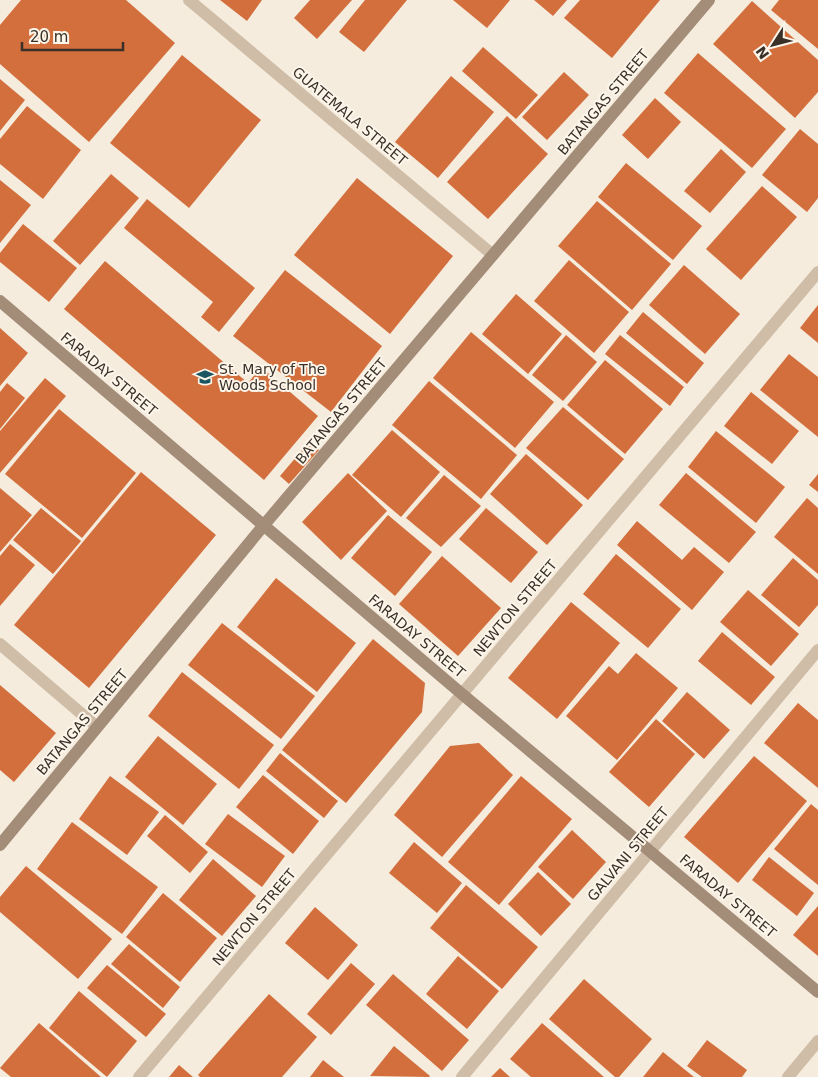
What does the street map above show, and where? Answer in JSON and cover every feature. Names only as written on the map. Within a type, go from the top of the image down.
[{"type":"street","name":"GUATEMALA STREET","points":[[189,0],[493,255]]},
{"type":"street","name":"BATANGAS STREET","points":[[0,845],[264,526],[709,0]]},
{"type":"street","name":"NEWTON STREET","points":[[138,1077],[818,272]]},
{"type":"street","name":"FARADAY STREET","points":[[0,301],[462,694],[818,992]]},
{"type":"street","points":[[0,644],[97,727]]},
{"type":"street","name":"GALVANI STREET","points":[[462,1077],[818,650]]},
{"type":"street","points":[[788,1077],[818,1040]]},
{"type":"building","points":[[21,0],[126,0],[175,43],[89,142],[0,64],[0,25]]},
{"type":"building","points":[[220,0],[262,0],[247,21]]},
{"type":"building","points":[[310,0],[352,0],[317,39],[294,18]]},
{"type":"building","points":[[365,0],[407,0],[364,52],[339,32]]},
{"type":"building","points":[[453,0],[510,0],[487,28]]},
{"type":"building","points":[[534,0],[567,0],[553,16]]},
{"type":"building","points":[[580,0],[660,0],[612,58],[564,18]]},
{"type":"building","points":[[779,0],[818,0],[818,49],[771,10]]},
{"type":"building","points":[[752,1],[818,60],[818,92],[795,118],[713,44]]},
{"type":"building","points":[[483,47],[538,95],[516,119],[462,71]]},
{"type":"building","points":[[698,53],[786,129],[752,168],[664,93]]},
{"type":"building","points":[[182,55],[261,120],[189,208],[110,143]]},
{"type":"building","points":[[564,72],[589,95],[547,140],[522,117]]},
{"type":"building","points":[[451,76],[494,112],[438,178],[395,142]]},
{"type":"building","points":[[0,79],[25,100],[0,131]]},
{"type":"building","points":[[655,98],[681,122],[648,159],[622,135]]},
{"type":"building","points":[[27,106],[81,150],[43,199],[0,164],[0,139]]},
{"type":"building","points":[[507,116],[548,154],[488,219],[447,182]]},
{"type":"building","points":[[800,129],[818,144],[818,198],[807,212],[762,175]]},
{"type":"building","points":[[721,149],[746,172],[710,213],[684,191]]},
{"type":"building","points":[[626,163],[702,226],[673,260],[598,197]]},
{"type":"building","points":[[111,174],[139,198],[80,265],[53,241]]},
{"type":"building","points":[[357,178],[453,256],[390,334],[294,255]]},
{"type":"building","points":[[0,180],[31,205],[0,243]]},
{"type":"building","points":[[762,186],[797,217],[741,280],[706,249]]},
{"type":"building","points":[[147,199],[255,288],[219,332],[201,317],[213,302],[124,228]]},
{"type":"building","points":[[597,201],[671,264],[632,310],[558,246]]},
{"type":"building","points":[[23,224],[77,268],[49,302],[0,262],[0,253]]},
{"type":"building","points":[[569,260],[629,312],[594,353],[534,301]]},
{"type":"building","points":[[105,261],[248,383],[261,367],[318,416],[264,480],[64,309]]},
{"type":"building","points":[[684,265],[740,314],[705,354],[649,305]]},
{"type":"building","points":[[285,270],[382,346],[331,412],[233,336]]},
{"type":"building","points":[[516,294],[562,334],[528,374],[482,334]]},
{"type":"building","points":[[818,305],[818,343],[800,328]]},
{"type":"building","points":[[643,312],[704,363],[687,384],[626,333]]},
{"type":"building","points":[[0,328],[28,353],[0,386]]},
{"type":"building","points":[[471,332],[554,402],[515,448],[433,378]]},
{"type":"building","points":[[566,335],[597,362],[563,401],[532,375]]},
{"type":"building","points":[[620,335],[684,387],[670,406],[605,354]]},
{"type":"building","points":[[789,354],[818,377],[818,437],[760,390]]},
{"type":"building","points":[[605,360],[663,409],[625,454],[567,405]]},
{"type":"building","points":[[45,378],[66,396],[0,473],[0,431]]},
{"type":"building","points":[[429,381],[517,455],[481,499],[392,425]]},
{"type":"building","points":[[7,383],[25,398],[0,429],[0,392]]},
{"type":"building","points":[[751,392],[799,431],[772,464],[724,426]]},
{"type":"building","points":[[563,407],[624,459],[588,500],[526,448]]},
{"type":"building","points":[[59,409],[136,473],[82,538],[5,474]]},
{"type":"building","points":[[392,430],[440,472],[401,517],[352,475]]},
{"type":"building","points":[[716,431],[785,487],[756,523],[688,467]]},
{"type":"building","points":[[309,442],[319,450],[289,484],[280,476]]},
{"type":"building","points":[[526,454],[583,505],[547,545],[490,494]]},
{"type":"building","points":[[141,472],[216,535],[89,688],[14,625]]},
{"type":"building","points":[[348,473],[387,511],[341,560],[302,522]]},
{"type":"building","points":[[686,473],[756,532],[729,563],[659,505]]},
{"type":"building","points":[[818,474],[818,492],[809,485]]},
{"type":"building","points":[[444,475],[481,506],[441,547],[406,518]]},
{"type":"building","points":[[0,488],[32,515],[0,552]]},
{"type":"building","points":[[807,498],[818,508],[818,574],[774,537]]},
{"type":"building","points":[[41,508],[81,541],[53,574],[13,540]]},
{"type":"building","points":[[486,508],[538,552],[511,583],[459,539]]},
{"type":"building","points":[[388,515],[432,552],[395,596],[351,558]]},
{"type":"building","points":[[637,521],[682,560],[694,547],[724,572],[692,610],[617,545]]},
{"type":"building","points":[[10,544],[35,565],[0,606],[0,556]]},
{"type":"building","points":[[616,554],[681,609],[648,648],[583,594]]},
{"type":"building","points":[[442,556],[501,608],[458,656],[399,604]]},
{"type":"building","points":[[793,558],[818,580],[818,605],[799,627],[761,595]]},
{"type":"building","points":[[276,578],[356,643],[317,692],[237,627]]},
{"type":"building","points":[[748,590],[799,634],[771,666],[720,622]]},
{"type":"building","points":[[571,602],[620,643],[557,719],[508,678]]},
{"type":"building","points":[[222,623],[315,696],[281,739],[188,665]]},
{"type":"building","points":[[722,632],[775,677],[751,705],[698,661]]},
{"type":"building","points":[[373,639],[425,683],[422,712],[346,803],[282,750]]},
{"type":"building","points":[[636,653],[678,688],[617,760],[566,716],[609,666],[618,674]]},
{"type":"building","points":[[182,672],[274,745],[239,789],[148,716]]},
{"type":"building","points":[[0,685],[56,733],[14,782],[0,770]]},
{"type":"building","points":[[687,692],[730,730],[704,759],[662,721]]},
{"type":"building","points":[[798,703],[818,720],[818,788],[764,743]]},
{"type":"building","points":[[656,719],[695,754],[649,807],[609,772]]},
{"type":"building","points":[[158,736],[217,784],[183,825],[125,777]]},
{"type":"building","points":[[479,743],[513,775],[442,857],[394,815],[450,746]]},
{"type":"building","points":[[280,753],[338,801],[324,818],[266,771]]},
{"type":"building","points":[[754,756],[807,801],[738,883],[684,837]]},
{"type":"building","points":[[263,775],[319,821],[293,854],[236,807]]},
{"type":"building","points":[[110,776],[159,812],[127,855],[79,819]]},
{"type":"building","points":[[521,776],[572,819],[499,905],[448,862]]},
{"type":"building","points":[[811,804],[818,810],[818,885],[774,849]]},
{"type":"building","points":[[228,814],[285,856],[262,887],[205,844]]},
{"type":"building","points":[[165,815],[208,852],[190,873],[147,836]]},
{"type":"building","points":[[72,822],[158,887],[122,934],[37,869]]},
{"type":"building","points":[[572,830],[606,862],[573,899],[538,867]]},
{"type":"building","points":[[414,842],[462,883],[437,913],[389,873]]},
{"type":"building","points":[[769,857],[814,893],[797,916],[752,880]]},
{"type":"building","points":[[213,859],[256,896],[222,936],[179,900]]},
{"type":"building","points":[[26,866],[112,939],[78,979],[0,912],[0,897]]},
{"type":"building","points":[[538,872],[571,904],[541,936],[508,904]]},
{"type":"building","points":[[466,885],[538,947],[502,989],[430,928]]},
{"type":"building","points":[[163,893],[217,938],[180,982],[126,937]]},
{"type":"building","points":[[818,906],[818,956],[793,935]]},
{"type":"building","points":[[315,907],[358,945],[328,980],[285,943]]},
{"type":"building","points":[[129,944],[180,987],[163,1008],[111,964]]},
{"type":"building","points":[[458,956],[499,991],[467,1029],[426,994]]},
{"type":"building","points":[[351,963],[375,984],[331,1035],[307,1014]]},
{"type":"building","points":[[107,965],[166,1014],[146,1037],[87,988]]},
{"type":"building","points":[[393,974],[469,1040],[442,1071],[366,1005]]},
{"type":"building","points":[[584,979],[652,1039],[619,1077],[615,1077],[549,1019]]},
{"type":"building","points":[[79,991],[137,1041],[107,1077],[49,1028]]},
{"type":"building","points":[[269,994],[317,1037],[282,1077],[200,1077],[198,1075]]},
{"type":"building","points":[[39,1023],[101,1077],[11,1077],[0,1068]]},
{"type":"building","points":[[542,1023],[604,1077],[531,1077],[510,1059]]},
{"type":"building","points":[[707,1040],[747,1070],[742,1077],[702,1077],[687,1066]]},
{"type":"building","points":[[394,1046],[430,1076],[370,1076]]},
{"type":"building","points":[[663,1052],[694,1077],[643,1077]]},
{"type":"building","points":[[323,1060],[344,1077],[310,1077]]},
{"type":"building","points":[[179,1065],[193,1077],[169,1077]]},
{"type":"building","points":[[500,1068],[510,1077],[491,1077]]},
{"type":"place","name":"St. Mary of The Woods School","points":[[205,377]]}]
